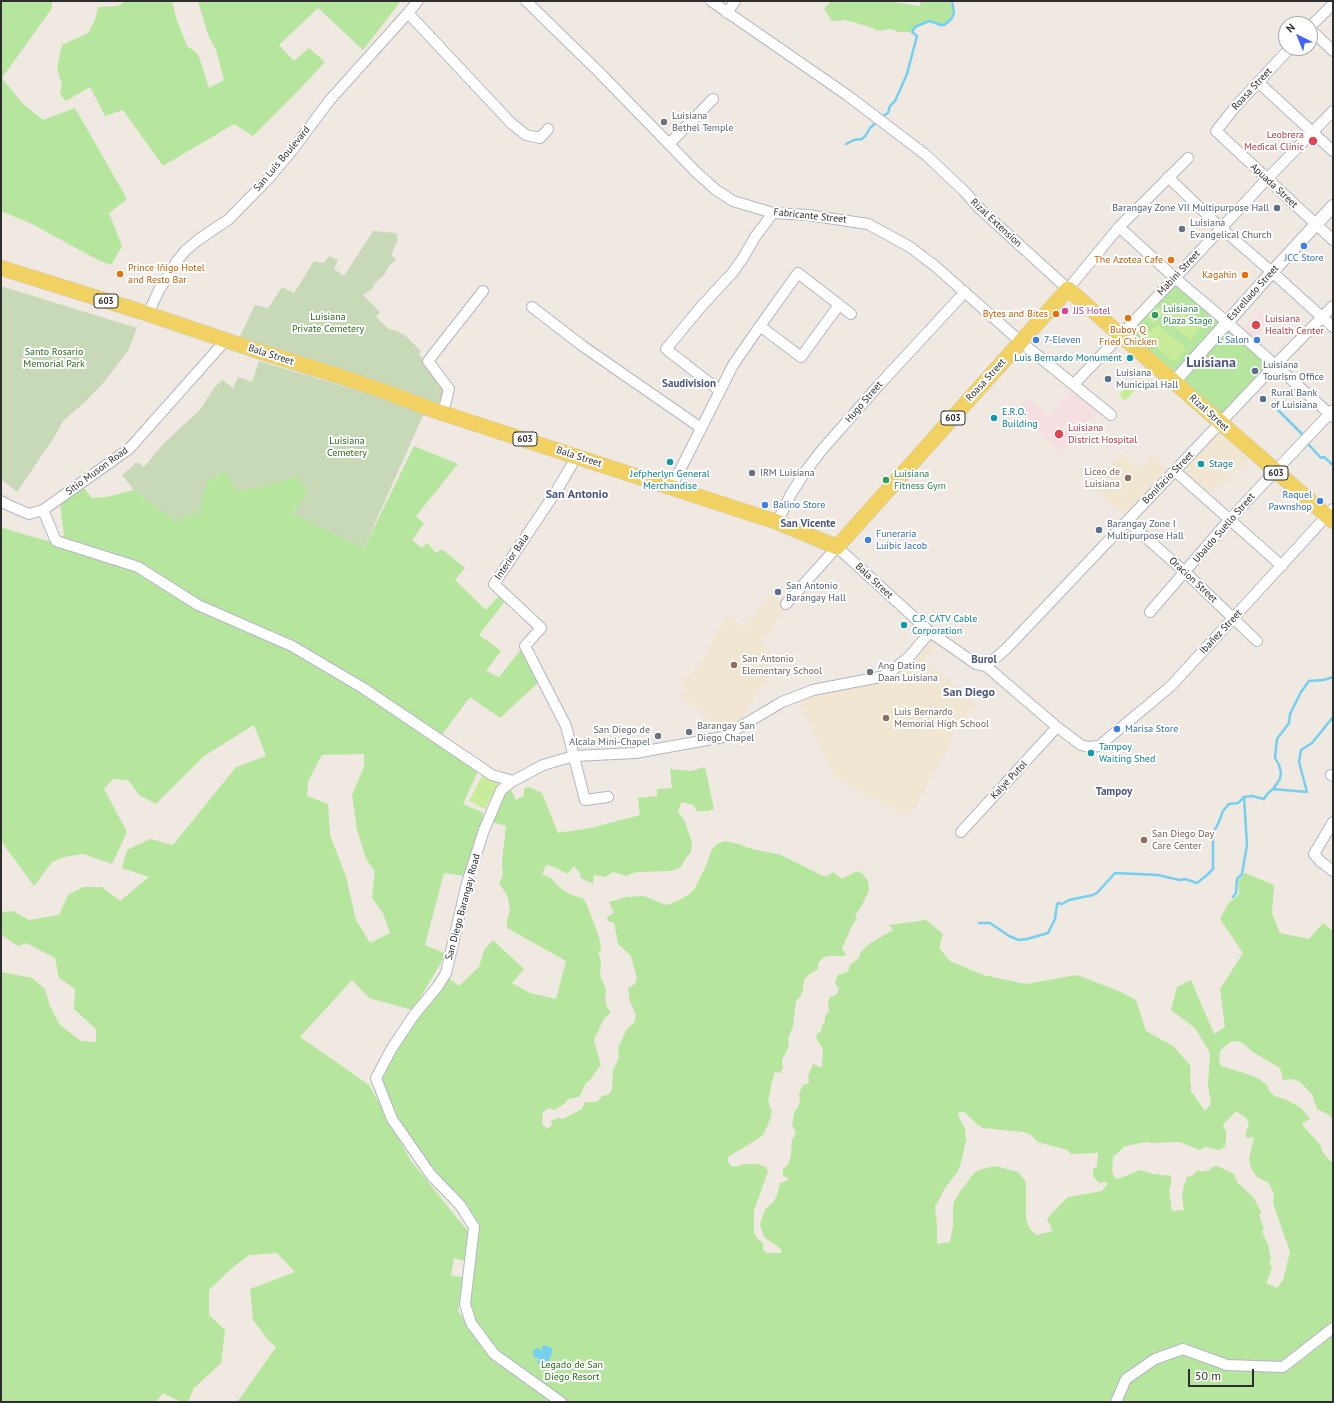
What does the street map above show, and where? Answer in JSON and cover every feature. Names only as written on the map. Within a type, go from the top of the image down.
[{"type":"main road","name":"Bala Street","points":[[1,268],[148,314],[386,392],[443,413],[777,522],[837,547]]},
{"type":"main road","name":"Rizal Street","points":[[1068,289],[1274,471],[1331,515]]},
{"type":"main road","name":"Roasa Street","points":[[837,547],[1068,289]]},
{"type":"street","name":"San Luis Boulevard","points":[[148,314],[171,268],[181,256],[198,240],[229,219],[270,177],[329,101],[418,1]]},
{"type":"street","name":"Fabricante Street","points":[[526,1],[599,72],[697,173],[716,190],[733,201],[773,213],[808,215],[868,224],[910,247],[935,266],[1021,342],[1110,415]]},
{"type":"street","points":[[711,1],[727,13],[735,1]]},
{"type":"street","points":[[1318,20],[1333,4]]},
{"type":"street","points":[[408,13],[511,123],[526,135],[540,138],[548,129]]},
{"type":"street","name":"Rizal Extension","points":[[727,13],[847,95],[926,155],[965,192],[979,208],[1068,289]]},
{"type":"street","points":[[1318,36],[1333,51]]},
{"type":"street","name":"Roasa Street","points":[[1216,131],[1282,56]]},
{"type":"street","points":[[1258,82],[1333,150]]},
{"type":"street","points":[[669,144],[713,99]]},
{"type":"street","name":"Mabini Street","points":[[1074,384],[1175,278],[1266,179],[1333,111]]},
{"type":"street","name":"Apuada Street","points":[[1216,131],[1333,240]]},
{"type":"street","name":"Roasa Street","points":[[1068,289],[1119,227],[1188,158]]},
{"type":"street","points":[[1168,177],[1221,228],[1333,327]]},
{"type":"street","name":"Estrellado Street","points":[[1174,382],[1333,206]]},
{"type":"street","points":[[720,391],[666,349],[700,308],[733,272],[755,237],[773,213]]},
{"type":"street","points":[[1119,227],[1175,278],[1332,414]]},
{"type":"street","points":[[672,488],[733,365],[798,273],[851,314]]},
{"type":"street","points":[[443,413],[450,389],[428,361],[483,291]]},
{"type":"street","name":"Hugo Street","points":[[777,522],[791,494],[805,472],[822,451],[878,386],[965,292]]},
{"type":"street","points":[[760,326],[800,357],[839,305]]},
{"type":"street","name":"Bonifacio Street","points":[[986,666],[1006,649],[1275,365],[1333,306]]},
{"type":"street","points":[[532,307],[584,347],[701,428]]},
{"type":"street","name":"Sitio Muson Road","points":[[43,510],[128,449],[226,340]]},
{"type":"street","name":"Ubaldo Suello Street","points":[[1150,612],[1230,519],[1274,471],[1332,414]]},
{"type":"street","name":"Interior Bala","points":[[574,756],[566,726],[525,646],[541,628],[494,584],[557,490],[577,456]]},
{"type":"street","points":[[1175,471],[1282,566]]},
{"type":"street","points":[[1,501],[29,514],[43,510],[56,541],[138,567],[198,605],[292,646],[363,688],[492,775],[513,781]]},
{"type":"street","name":"Ibañez Street","points":[[1099,746],[1171,686],[1331,515]]},
{"type":"street","name":"Oracion Street","points":[[1127,521],[1185,572],[1257,641]]},
{"type":"street","name":"Roasa Street","points":[[786,604],[837,547]]},
{"type":"street","name":"Bala Street","points":[[837,547],[930,632],[976,664],[986,666],[1056,727],[1081,745],[1089,747],[1099,746]]},
{"type":"street","name":"San Diego Barangay Road","points":[[561,1402],[494,1354],[471,1322],[465,1304],[474,1227],[460,1205],[431,1175],[392,1119],[384,1103],[376,1078],[392,1048],[414,1014],[438,986],[446,973],[467,883],[484,830],[501,790],[513,781],[543,765],[574,756],[635,753],[723,737],[782,702],[813,690],[885,676],[909,657],[930,632]]},
{"type":"street","name":"Kalye Putol","points":[[961,832],[1056,727]]},
{"type":"street","points":[[574,756],[585,800],[608,797]]},
{"type":"street","points":[[1333,822],[1314,854],[1320,862],[1333,871]]},
{"type":"street","points":[[1116,1402],[1126,1379],[1155,1359],[1183,1349],[1227,1365],[1282,1366],[1333,1328]]},
{"type":"shaded area","name":"Luisiana Health Center","points":[[1260,310],[1271,320],[1252,340],[1241,330]]},
{"type":"shaded area","name":"Luisiana District Hospital","points":[[1073,387],[1100,409],[1061,452],[1016,413],[1029,398],[1050,416]]},
{"type":"shaded area","points":[[1220,426],[1253,456],[1240,471],[1237,468],[1224,483],[1221,481],[1207,496],[1179,472]]},
{"type":"shaded area","name":"Liceo de Luisiana","points":[[1121,453],[1140,470],[1153,455],[1167,468],[1125,516],[1091,486]]},
{"type":"shaded area","name":"San Antonio Elementary School","points":[[771,595],[781,602],[786,608],[761,643],[771,652],[767,683],[756,694],[743,716],[722,730],[679,694],[686,687],[683,681],[694,671],[708,653],[711,643],[728,615],[744,627]]},
{"type":"shaded area","name":"Luis Bernardo Memorial High School","points":[[930,634],[939,643],[925,660],[977,706],[954,730],[950,747],[930,778],[915,808],[911,808],[906,815],[858,791],[834,776],[797,698],[885,679]]},
{"type":"green space","points":[[1,1],[52,1],[52,8],[2,78],[22,103],[43,120],[75,108],[127,199],[109,213],[122,246],[111,265],[98,260],[32,224],[1,211]]},
{"type":"green space","points":[[125,1],[172,1],[177,21],[187,46],[198,54],[209,88],[224,80],[216,50],[208,35],[198,1],[401,1],[363,50],[318,8],[279,45],[294,61],[309,48],[325,62],[297,92],[253,136],[234,124],[163,166],[123,110],[105,116],[90,87],[66,101],[60,94],[62,85],[57,68],[62,45],[88,33],[95,20],[98,7],[118,6]]},
{"type":"green space","points":[[831,1],[888,1],[920,6],[921,1],[952,1],[954,12],[952,18],[944,25],[929,21],[915,27],[912,32],[898,32],[891,29],[877,31],[873,28],[844,20],[832,21],[824,9]]},
{"type":"green space","name":"Luisiana Private Cemetery","points":[[373,231],[396,233],[398,240],[391,255],[396,259],[389,266],[385,274],[374,284],[373,288],[363,295],[380,312],[376,317],[389,329],[399,332],[407,337],[421,351],[419,354],[446,389],[441,407],[238,340],[255,305],[268,308],[282,287],[294,293],[314,261],[324,263],[329,256],[338,260],[334,269],[344,276]]},
{"type":"green space","points":[[1176,284],[1271,364],[1220,417],[1127,336]]},
{"type":"green space","name":"Santo Rosario Memorial Park","points":[[1,286],[137,328],[129,349],[105,381],[85,402],[63,421],[55,436],[17,492],[1,479]]},
{"type":"green space","points":[[1174,302],[1202,326],[1190,340],[1162,316]]},
{"type":"green space","name":"Luisiana Plaza Stage","points":[[1157,306],[1164,312],[1154,324],[1147,317]]},
{"type":"green space","points":[[1157,324],[1186,348],[1174,362],[1145,337]]},
{"type":"green space","name":"Luisiana Cemetery","points":[[259,361],[425,411],[364,548],[293,514],[308,492],[297,476],[259,488],[236,491],[225,471],[207,482],[199,513],[173,520],[134,490],[122,475],[137,462],[144,467],[164,443],[199,411],[214,388],[222,380],[233,388],[238,377],[252,382]]},
{"type":"green space","points":[[1129,383],[1136,389],[1125,401],[1119,395]]},
{"type":"green space","points":[[414,446],[458,464],[416,516],[424,524],[412,540],[422,548],[427,543],[436,553],[442,549],[465,568],[455,580],[486,610],[499,596],[505,601],[479,635],[501,651],[486,671],[499,677],[523,647],[541,680],[500,718],[470,697],[438,740],[479,769],[463,804],[484,813],[465,876],[444,873],[425,945],[446,954],[413,1010],[369,998],[352,980],[300,1037],[369,1085],[411,1161],[470,1234],[465,1261],[454,1258],[451,1276],[463,1277],[458,1311],[493,1361],[553,1402],[236,1402],[276,1347],[268,1340],[253,1320],[250,1289],[295,1272],[277,1253],[249,1255],[232,1268],[209,1290],[209,1315],[225,1330],[221,1363],[194,1388],[188,1402],[181,1402],[163,1393],[156,1402],[1,1402],[1,972],[32,978],[45,989],[50,1006],[60,1025],[81,1041],[96,1042],[96,1029],[74,1009],[75,989],[59,978],[55,958],[26,943],[18,946],[3,936],[1,933],[1,912],[13,911],[29,920],[59,915],[68,895],[83,887],[102,887],[120,901],[149,877],[122,868],[127,850],[150,839],[173,845],[236,767],[266,756],[254,725],[204,756],[156,804],[139,795],[128,780],[113,779],[104,789],[127,832],[112,864],[83,854],[64,857],[52,862],[34,886],[1,841],[1,527],[51,542],[64,535],[60,503],[83,487],[92,498],[107,497],[134,490],[173,520],[198,513],[207,482],[225,471],[259,488],[297,476],[308,492],[293,514],[364,548]],"holes":[[[364,754],[364,767],[352,795],[357,830],[366,859],[375,871],[372,898],[383,913],[390,933],[370,943],[356,920],[346,877],[330,835],[328,804],[307,796],[308,781],[322,755]]]},
{"type":"green space","name":"Legado de San Diego Resort","points":[[705,767],[714,809],[708,811],[697,811],[693,805],[681,802],[678,812],[684,820],[692,842],[691,852],[681,867],[671,871],[636,872],[626,876],[613,872],[605,877],[594,875],[593,884],[581,878],[580,873],[574,866],[568,874],[552,866],[546,865],[542,874],[552,879],[559,887],[571,895],[583,898],[587,905],[599,937],[601,950],[598,953],[601,960],[600,975],[606,990],[605,1000],[607,1007],[611,1013],[604,1018],[594,1040],[601,1065],[586,1083],[579,1097],[568,1099],[564,1104],[554,1110],[549,1108],[543,1112],[542,1124],[547,1129],[552,1125],[551,1121],[558,1118],[563,1119],[582,1109],[585,1102],[595,1102],[602,1096],[608,1095],[612,1090],[613,1070],[619,1058],[618,1048],[627,1029],[634,1023],[636,1015],[630,1002],[628,988],[635,984],[637,979],[631,956],[618,944],[614,923],[608,921],[607,917],[614,913],[609,902],[626,897],[644,896],[666,905],[678,901],[694,890],[706,866],[711,851],[717,844],[725,841],[748,848],[781,855],[823,876],[827,876],[833,872],[842,879],[857,871],[863,874],[868,881],[869,891],[855,915],[857,919],[853,924],[842,948],[846,956],[828,956],[823,958],[818,963],[818,969],[808,975],[804,980],[803,990],[800,997],[796,1001],[793,1026],[788,1039],[789,1046],[782,1060],[783,1068],[780,1073],[775,1072],[771,1085],[768,1099],[772,1110],[770,1120],[763,1135],[728,1157],[728,1161],[731,1166],[735,1167],[745,1164],[757,1164],[766,1167],[768,1171],[754,1211],[754,1233],[763,1243],[763,1250],[767,1253],[781,1253],[781,1249],[764,1237],[760,1224],[765,1210],[774,1201],[777,1195],[780,1183],[788,1180],[787,1177],[783,1176],[783,1169],[788,1165],[791,1156],[792,1140],[796,1133],[792,1125],[794,1113],[800,1101],[799,1094],[803,1085],[809,1083],[808,1076],[813,1064],[822,1068],[823,1049],[817,1040],[816,1035],[821,1031],[825,1021],[825,1016],[829,1011],[828,1003],[830,997],[836,995],[839,989],[835,983],[838,975],[849,970],[850,965],[859,958],[860,953],[869,944],[893,930],[889,925],[926,920],[943,934],[939,948],[950,961],[983,975],[1026,984],[1077,975],[1121,992],[1136,1000],[1146,1031],[1173,1046],[1190,1065],[1191,1091],[1205,1111],[1211,1104],[1208,1085],[1210,1053],[1195,1028],[1171,1010],[1177,987],[1191,980],[1214,1034],[1225,1027],[1220,989],[1243,953],[1220,919],[1228,904],[1239,894],[1238,881],[1245,873],[1274,885],[1272,913],[1280,933],[1309,939],[1323,923],[1333,931],[1333,1119],[1329,1115],[1317,1109],[1312,1094],[1300,1082],[1293,1079],[1283,1080],[1280,1068],[1253,1052],[1241,1042],[1232,1041],[1224,1047],[1220,1051],[1219,1061],[1221,1066],[1259,1079],[1268,1086],[1268,1089],[1274,1096],[1287,1100],[1301,1108],[1310,1119],[1303,1123],[1303,1126],[1321,1146],[1322,1151],[1330,1161],[1333,1162],[1333,1402],[565,1402],[517,1367],[491,1344],[472,1316],[469,1301],[477,1236],[445,1183],[400,1122],[380,1082],[406,1035],[428,1006],[446,976],[459,986],[479,967],[484,950],[493,940],[524,969],[512,983],[530,993],[556,999],[566,961],[507,928],[507,920],[510,911],[509,903],[507,895],[499,883],[503,875],[502,861],[506,826],[490,821],[502,792],[509,786],[516,800],[524,796],[524,788],[529,787],[542,793],[558,833],[591,828],[640,815],[638,798],[657,796],[657,789],[672,788],[670,769],[691,771]],"holes":[[[963,1111],[982,1128],[1024,1132],[1031,1135],[1038,1142],[1067,1150],[1071,1154],[1098,1153],[1097,1167],[1094,1168],[1093,1176],[1099,1183],[1108,1183],[1102,1191],[1068,1197],[1047,1219],[1053,1231],[1037,1235],[1030,1229],[1026,1220],[1026,1182],[1018,1172],[995,1166],[982,1169],[975,1172],[959,1193],[953,1204],[953,1226],[950,1242],[937,1244],[935,1207],[945,1188],[958,1171],[961,1162],[966,1141],[965,1129],[958,1113]],[[1236,1111],[1247,1119],[1249,1125],[1245,1136],[1248,1138],[1254,1137],[1249,1159],[1251,1168],[1257,1177],[1269,1183],[1274,1195],[1273,1203],[1290,1252],[1283,1280],[1277,1288],[1266,1283],[1272,1269],[1269,1261],[1271,1260],[1268,1245],[1262,1232],[1264,1229],[1259,1214],[1262,1213],[1253,1197],[1237,1182],[1234,1174],[1217,1166],[1202,1172],[1198,1170],[1192,1176],[1187,1177],[1184,1185],[1182,1197],[1184,1210],[1172,1211],[1169,1189],[1171,1186],[1171,1176],[1153,1174],[1140,1170],[1118,1179],[1114,1177],[1112,1170],[1113,1157],[1125,1146],[1146,1142],[1179,1142],[1200,1150],[1205,1147],[1219,1150],[1225,1147],[1226,1142],[1226,1131],[1223,1127],[1224,1124]]]},
{"type":"green space","points":[[483,774],[499,782],[485,809],[469,801]]},
{"type":"water","points":[[543,1345],[550,1347],[553,1350],[548,1363],[544,1365],[537,1363],[539,1357],[535,1358],[533,1355],[533,1351],[535,1349],[539,1348],[541,1351]]},
{"type":"waterway","points":[[881,117],[888,113],[890,106],[895,101],[907,74],[917,36],[912,32],[915,27],[929,21],[944,25],[952,18],[954,12],[952,1]]},
{"type":"waterway","points":[[846,144],[854,140],[862,139],[870,128],[878,121]]},
{"type":"waterway","points":[[1275,407],[1303,435]]},
{"type":"waterway","points":[[1308,444],[1321,458],[1324,457],[1333,465]]},
{"type":"waterway","points":[[1273,789],[1280,779],[1281,773],[1275,758],[1277,739],[1289,723],[1290,714],[1301,692],[1309,681],[1323,680],[1333,677]]},
{"type":"waterway","points":[[1233,897],[1236,893],[1237,879],[1242,874],[1247,845],[1244,797],[1252,796],[1264,799],[1273,789],[1307,792],[1299,762],[1301,750],[1312,743],[1333,717]]},
{"type":"waterway","points":[[979,923],[990,923],[1009,936],[1019,940],[1048,933],[1055,919],[1058,903],[1062,904],[1069,900],[1097,893],[1115,873],[1158,875],[1179,880],[1185,879],[1197,883],[1213,869],[1213,833],[1223,811],[1229,804],[1238,803],[1244,797]]},
{"type":"place","name":"Luisiana Bethel Temple","points":[[664,122]]},
{"type":"place","name":"Leobrera Medical Clinic","points":[[1313,141]]},
{"type":"place","name":"Barangay Zone VII Multipurpose Hall","points":[[1277,208]]},
{"type":"place","name":"Luisiana Evangelical Church","points":[[1182,229]]},
{"type":"place","name":"JCC Store","points":[[1304,246]]},
{"type":"place","name":"The Azotea Cafe","points":[[1171,260]]},
{"type":"place","name":"Prince Iñigo Hotel and Resto Bar","points":[[120,274]]},
{"type":"place","name":"Kagahin","points":[[1245,275]]},
{"type":"place","name":"JJS Hotel","points":[[1065,311]]},
{"type":"place","name":"Bytes and Bites","points":[[1056,314]]},
{"type":"place","name":"Luisiana Plaza Stage","points":[[1155,315]]},
{"type":"place","name":"Buboy Q Fried Chicken","points":[[1128,318]]},
{"type":"place","name":"Luisiana Health Center","points":[[1256,325]]},
{"type":"place","name":"7-Eleven","points":[[1036,340]]},
{"type":"place","name":"L Salon","points":[[1257,340]]},
{"type":"place","name":"Luis Bernardo Monument","points":[[1130,358]]},
{"type":"place","name":"Luisiana Tourism Office","points":[[1255,371]]},
{"type":"place","name":"Luisiana Municipal Hall","points":[[1108,379]]},
{"type":"place","name":"Rural Bank of Luisiana","points":[[1263,399]]},
{"type":"place","name":"E.R.O. Building","points":[[994,418]]},
{"type":"place","name":"Luisiana District Hospital","points":[[1059,434]]},
{"type":"place","name":"Jefpherlyn General Merchandise","points":[[670,462]]},
{"type":"place","name":"Stage","points":[[1201,464]]},
{"type":"place","name":"IRM Luisiana","points":[[752,473]]},
{"type":"place","name":"Liceo de Luisiana","points":[[1128,478]]},
{"type":"place","name":"Luisiana Fitness Gym","points":[[886,480]]},
{"type":"place","name":"Raquel Pawnshop","points":[[1320,501]]},
{"type":"place","name":"Balino Store","points":[[765,505]]},
{"type":"place","name":"Barangay Zone I Multipurpose Hall","points":[[1099,530]]},
{"type":"place","name":"Funeraria Luibic Jacob","points":[[868,540]]},
{"type":"place","name":"San Antonio Barangay Hall","points":[[778,592]]},
{"type":"place","name":"C.P. CATV Cable Corporation","points":[[904,625]]},
{"type":"place","name":"San Antonio Elementary School","points":[[734,665]]},
{"type":"place","name":"Ang Dating Daan Luisiana","points":[[870,672]]},
{"type":"place","name":"Luis Bernardo Memorial High School","points":[[886,718]]},
{"type":"place","name":"Marisa Store","points":[[1117,729]]},
{"type":"place","name":"Barangay San Diego Chapel","points":[[689,732]]},
{"type":"place","name":"San Diego de Alcala Mini-Chapel","points":[[658,736]]},
{"type":"place","name":"Tampoy Waiting Shed","points":[[1091,753]]},
{"type":"place","name":"San Diego Day Care Center","points":[[1144,840]]},
{"type":"district","name":"Luisiana","points":[[1211,363]]},
{"type":"district","name":"Saudivision","points":[[689,384]]},
{"type":"district","name":"San Antonio","points":[[577,495]]},
{"type":"district","name":"San Vicente","points":[[808,524]]},
{"type":"district","name":"Burol","points":[[984,660]]},
{"type":"district","name":"San Diego","points":[[969,693]]},
{"type":"district","name":"Tampoy","points":[[1114,792]]}]
